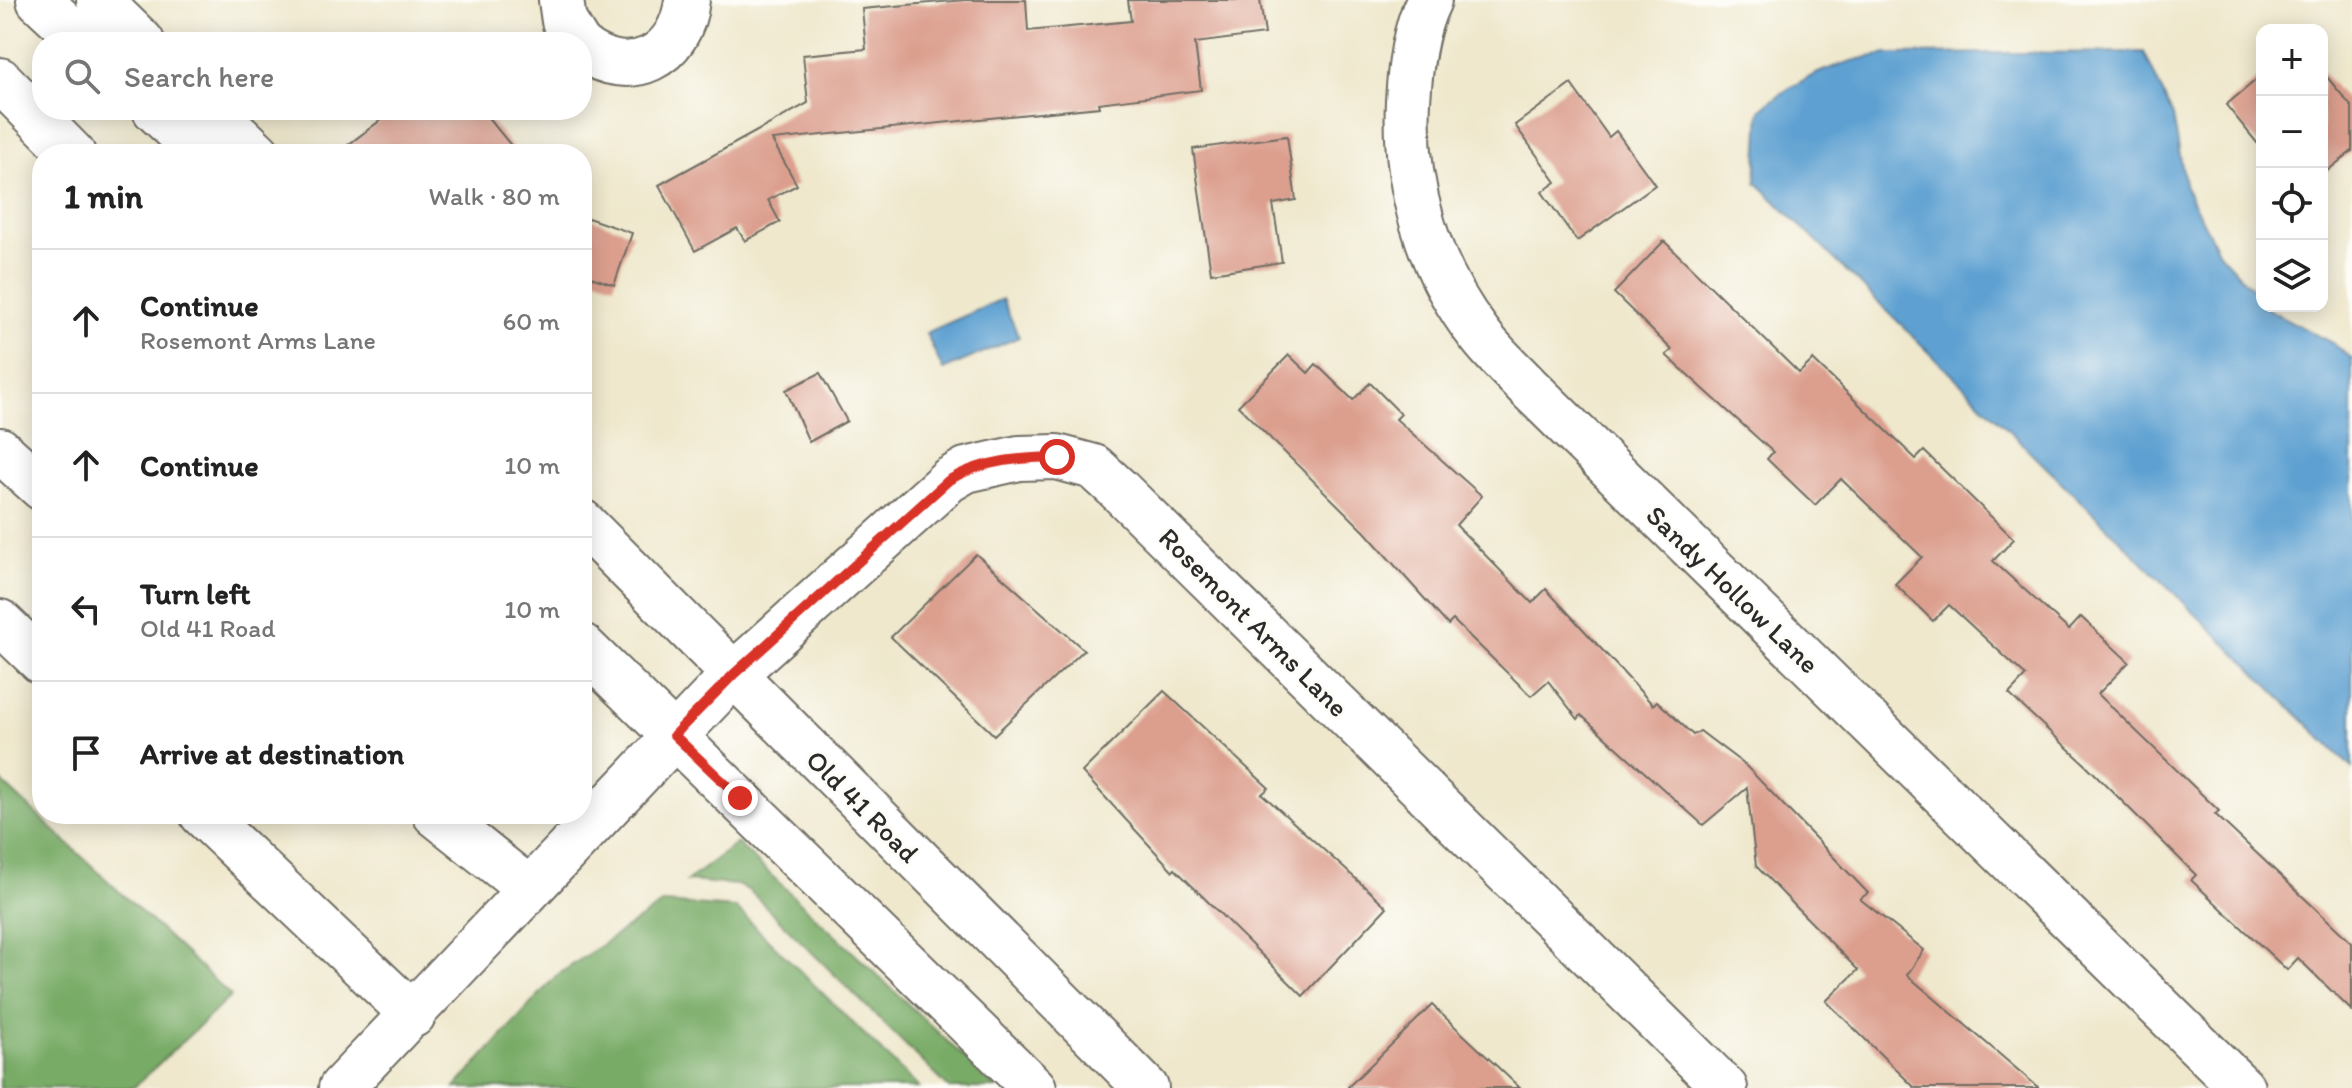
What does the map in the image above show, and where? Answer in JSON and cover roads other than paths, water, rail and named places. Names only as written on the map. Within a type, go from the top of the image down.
[{"type":"street","points":[[39,0],[73,32]]},
{"type":"street","points":[[99,0],[132,32]]},
{"type":"street","points":[[561,0],[564,21],[571,32]]},
{"type":"street","points":[[592,55],[627,65],[648,60],[674,41],[685,22],[687,0]]},
{"type":"street","name":"Sandy Hollow Lane","points":[[1429,0],[1422,14],[1410,76],[1406,139],[1415,204],[1440,273],[1479,334],[1529,388],[2242,1088]]},
{"type":"street","points":[[0,80],[32,112]]},
{"type":"street","points":[[39,120],[63,144]]},
{"type":"street","points":[[166,120],[191,144]]},
{"type":"street","points":[[222,120],[248,144]]},
{"type":"street","points":[[0,450],[32,479]]},
{"type":"street","name":"Rosemont Arms Lane","points":[[592,822],[734,674],[913,511],[966,470],[1019,458],[1057,457],[1094,467],[1725,1088]]},
{"type":"street","name":"Old 41 Road","points":[[592,532],[1146,1088]]},
{"type":"street","points":[[0,622],[32,652]]},
{"type":"street","points":[[592,656],[1034,1088]]},
{"type":"street","points":[[212,824],[413,1015]]},
{"type":"street","points":[[448,824],[529,889]]},
{"type":"street","name":"Rosemont Arms Lane","points":[[341,1088],[590,824]]},
{"type":"water","points":[[2144,52],[2173,116],[2186,189],[2219,253],[2256,293],[2256,312],[2273,312],[2334,344],[2352,359],[2352,768],[1756,182],[1760,110],[1820,72],[1888,54]]},
{"type":"water","points":[[1002,299],[1019,337],[943,370],[926,333]]}]
